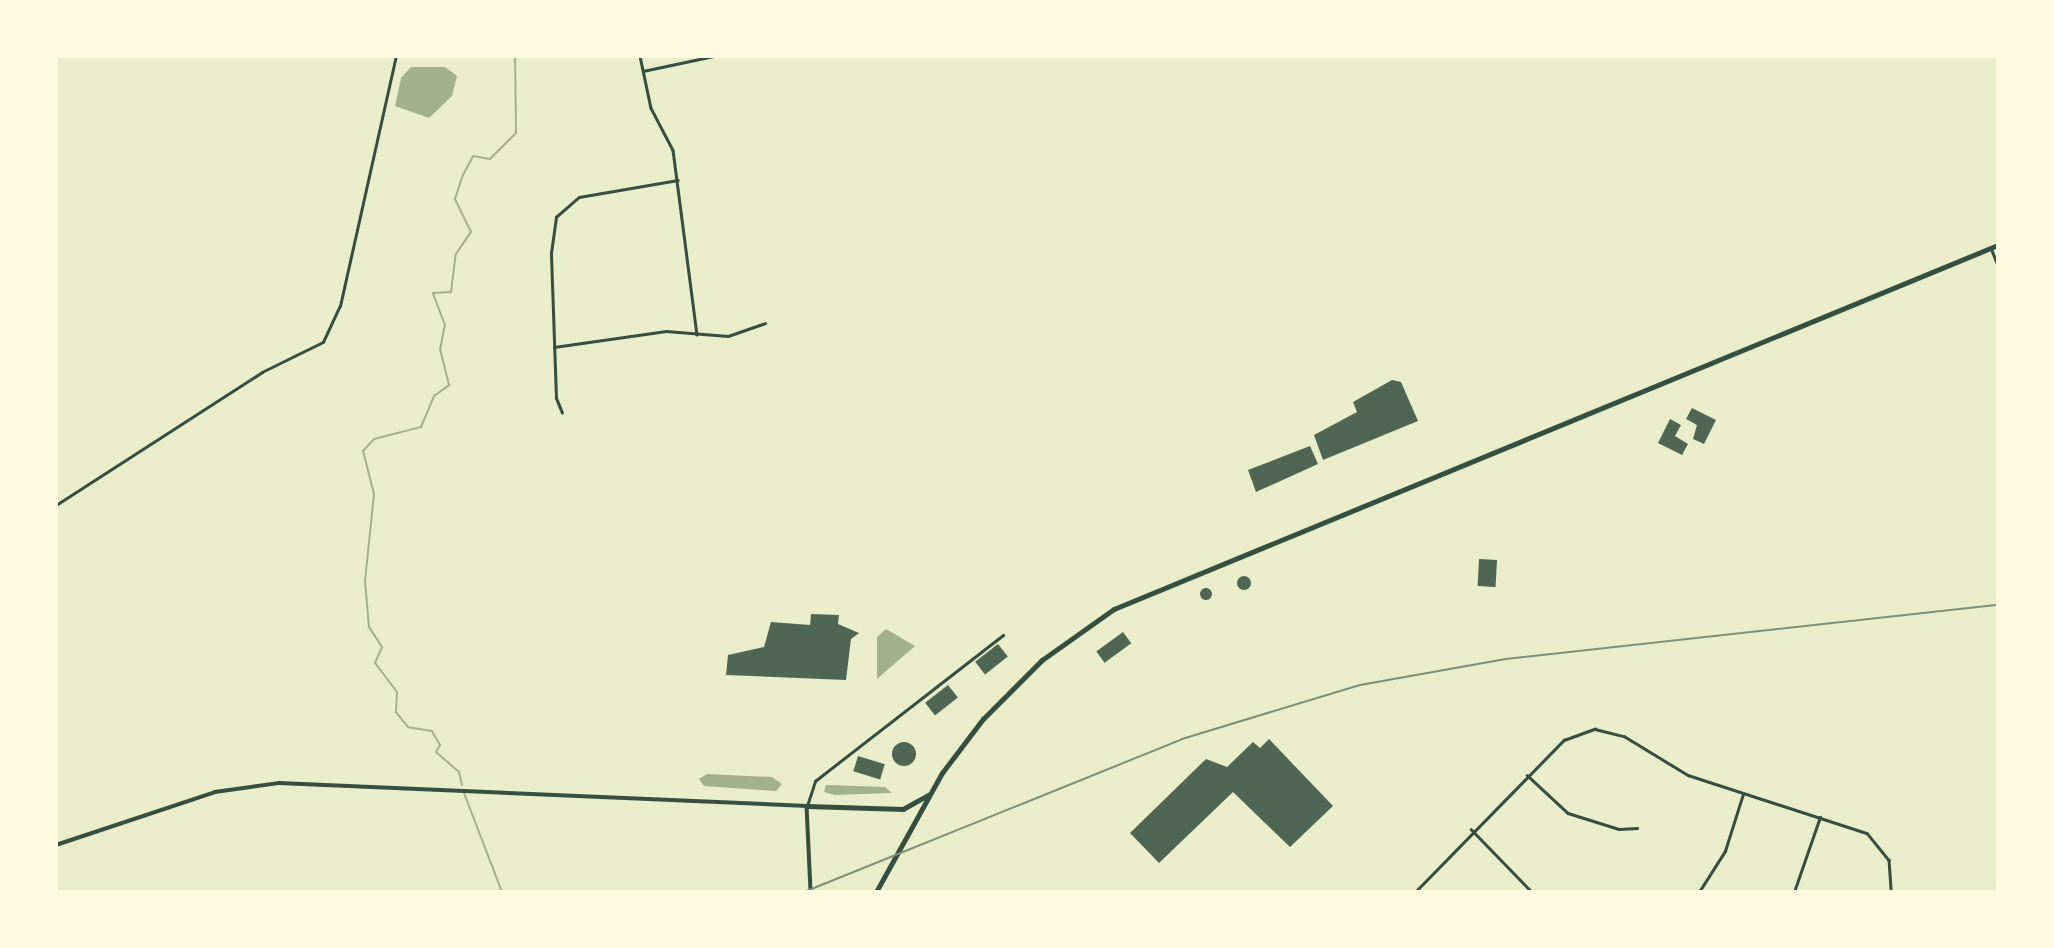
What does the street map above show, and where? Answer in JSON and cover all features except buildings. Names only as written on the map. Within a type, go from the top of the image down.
[{"type":"highway","points":[[876,892],[929,795],[970,735],[1022,677],[1085,627],[1141,595],[1998,245]]},
{"type":"highway","points":[[807,806],[902,809],[929,795]]},
{"type":"main road","points":[[56,845],[215,792],[279,783],[807,806],[811,892]]},
{"type":"street","points":[[56,505],[268,368],[323,342],[340,306],[396,56]]},
{"type":"street","points":[[640,56],[678,180],[697,334]]},
{"type":"street","points":[[643,71],[714,56]]},
{"type":"street","points":[[562,413],[554,347],[550,235],[559,212],[579,197],[678,180]]},
{"type":"street","points":[[1991,248],[1998,265]]},
{"type":"street","points":[[554,347],[653,332],[735,335],[765,323]]},
{"type":"street","points":[[807,806],[817,779],[1003,635]]},
{"type":"street","points":[[1415,892],[1471,829],[1564,740],[1602,729],[1688,775],[1820,817],[1874,838],[1889,860],[1891,892]]},
{"type":"street","points":[[1527,775],[1568,813],[1619,829],[1637,828]]},
{"type":"street","points":[[1699,892],[1725,851],[1744,793]]},
{"type":"street","points":[[1794,892],[1820,817]]},
{"type":"street","points":[[1471,829],[1532,892]]},
{"type":"shaded area","points":[[411,67],[445,67],[457,76],[452,96],[429,118],[395,106],[401,78]]},
{"type":"shaded area","points":[[886,629],[915,646],[877,679],[877,637]]},
{"type":"shaded area","points":[[707,774],[772,777],[782,784],[776,791],[704,786],[699,779]]},
{"type":"shaded area","points":[[826,785],[885,787],[892,793],[835,795],[824,792]]},
{"type":"waterway","points":[[462,785],[459,772],[436,752],[440,745],[432,731],[408,727],[396,712],[397,692],[375,663],[382,647],[369,627],[365,581],[374,494],[363,451],[374,439],[421,427],[434,396],[449,385],[440,350],[445,325],[433,293],[451,292],[456,254],[471,232],[455,199],[463,175],[473,156],[490,159],[516,133],[515,56]]},
{"type":"waterway","points":[[464,793],[502,892]]},
{"type":"railway","points":[[804,892],[1182,739],[1360,685],[1506,659],[1998,605]]}]
